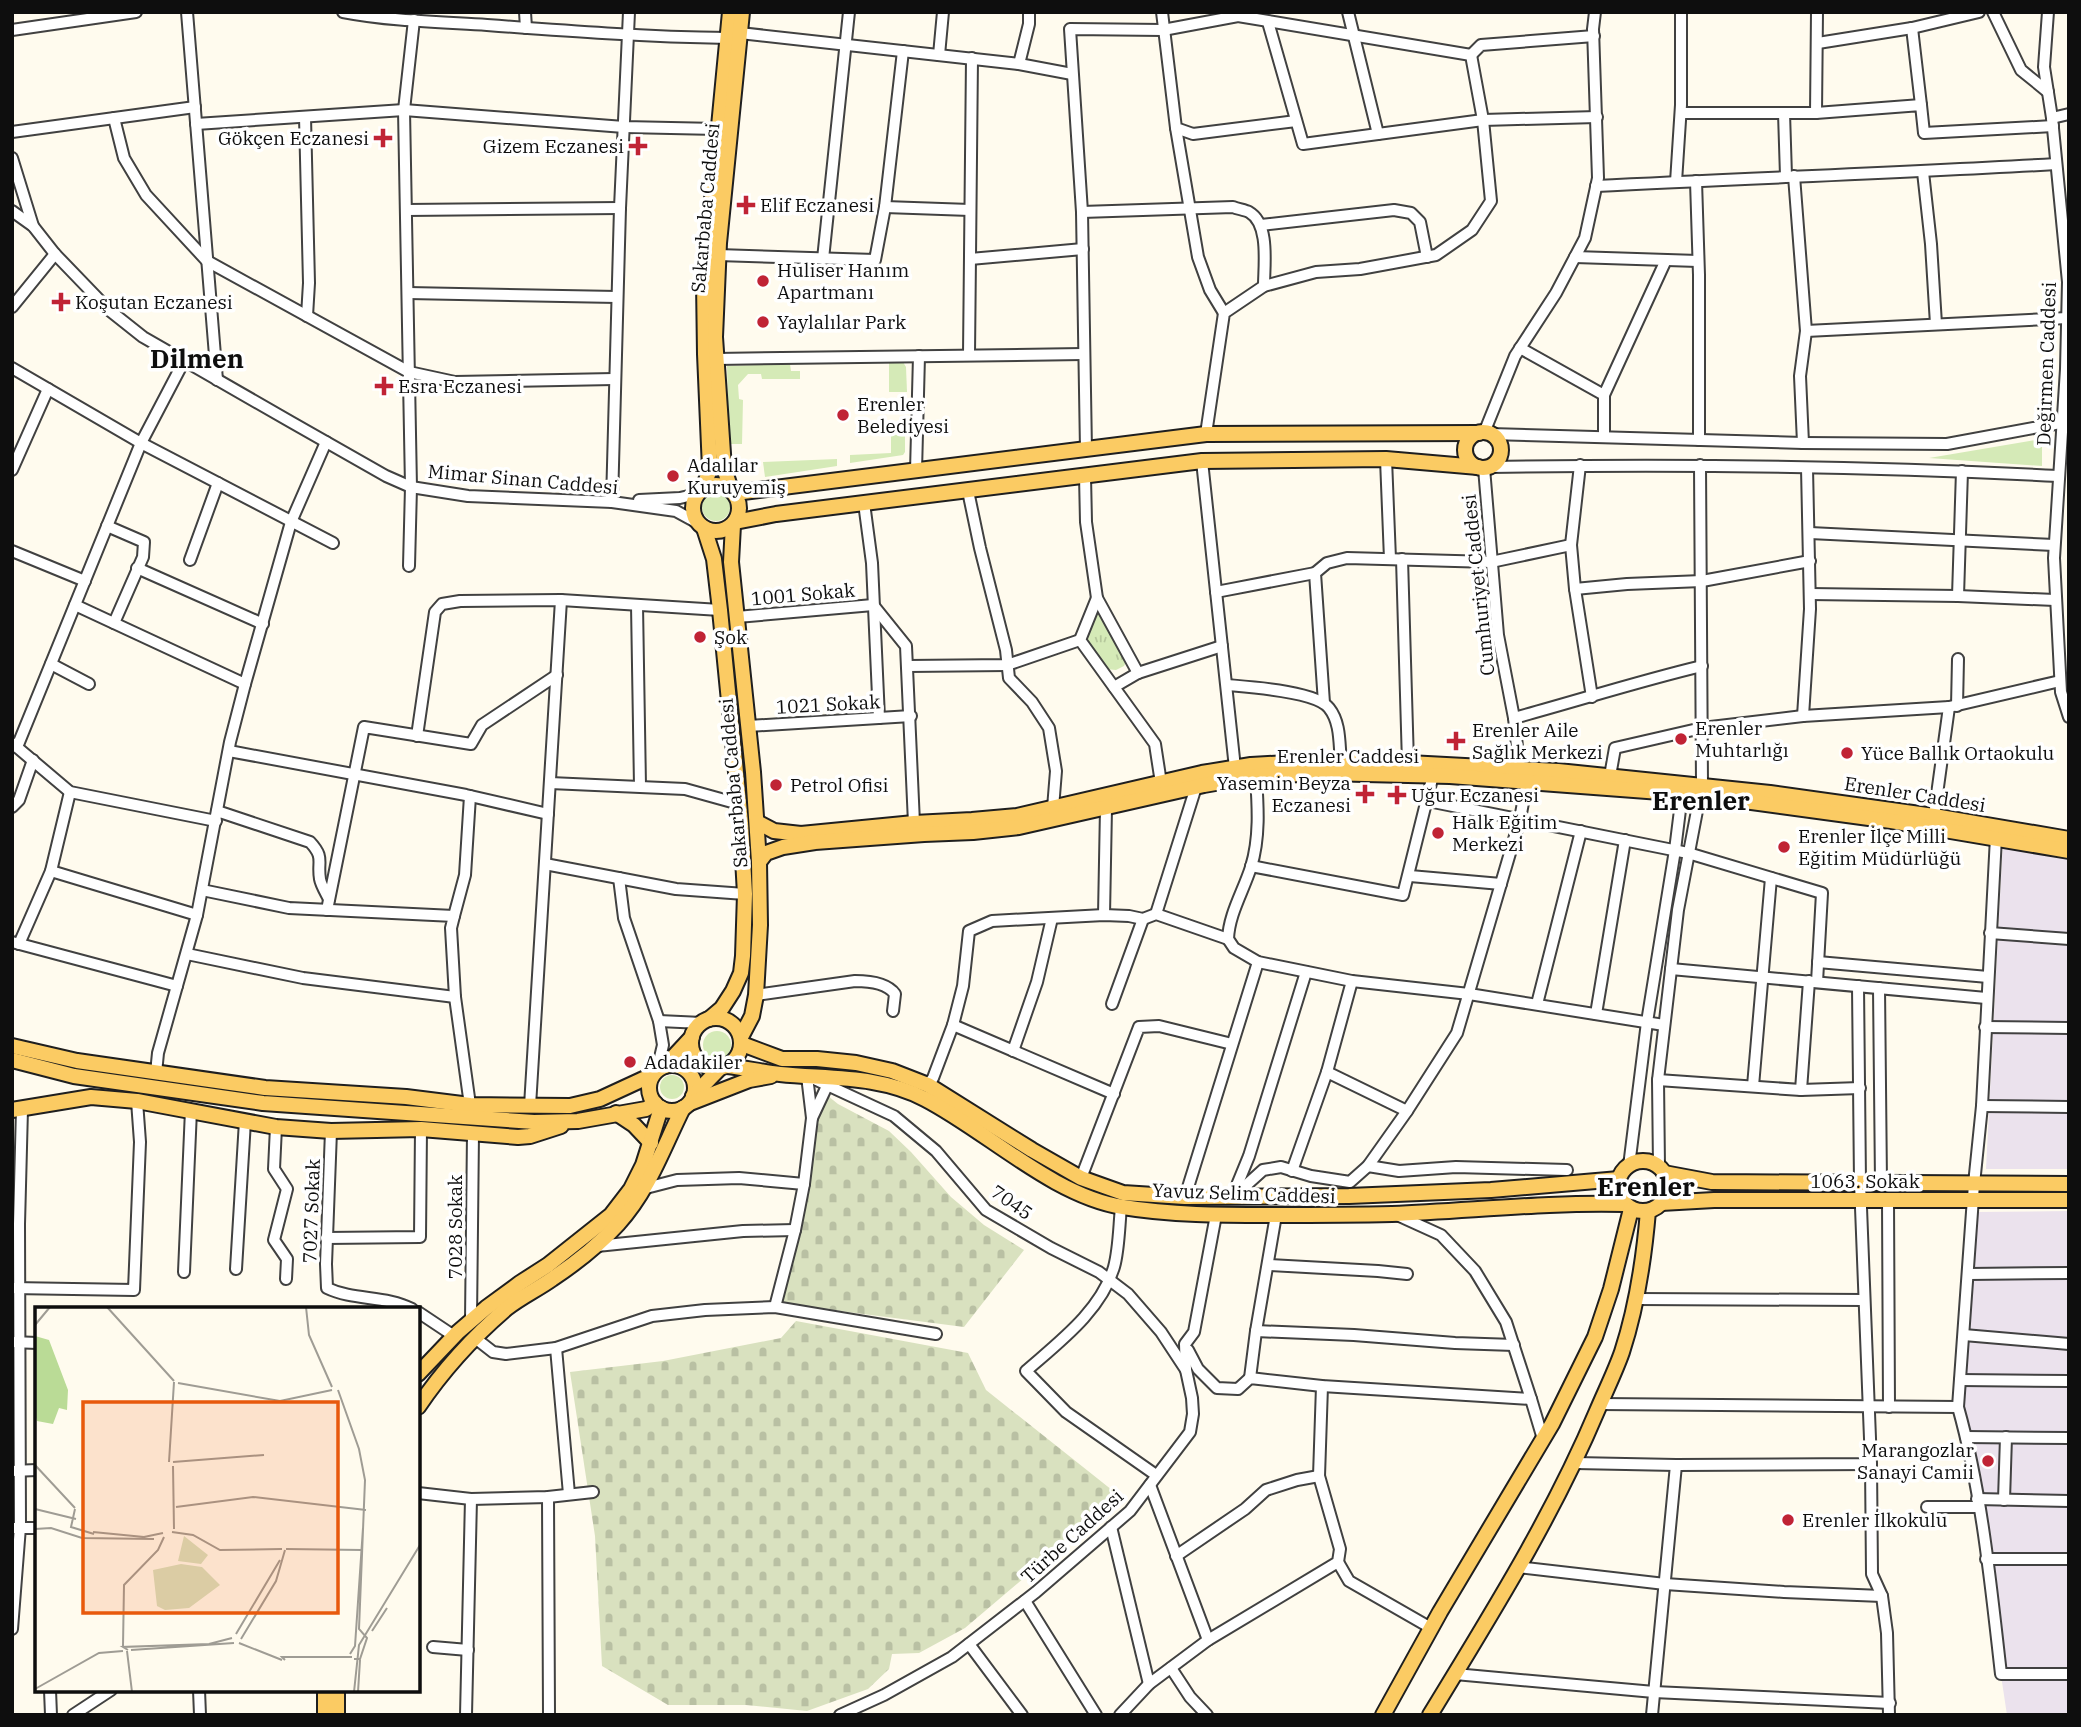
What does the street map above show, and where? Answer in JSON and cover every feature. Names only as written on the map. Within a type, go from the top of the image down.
[{"type":"main road","name":"Sakarbaba Caddesi","points":[[730,12],[734,36],[718,256],[715,337],[724,468],[733,491]]},
{"type":"main road","name":"Sakarbaba Caddesi","points":[[700,491],[710,469],[704,282],[718,129],[734,36],[743,12]]},
{"type":"main road","points":[[1206,433],[1485,433],[1496,437],[1501,448],[1499,459],[1484,467],[1387,459],[1202,461],[776,514],[734,523],[719,531],[701,525],[693,509],[700,491],[717,484],[733,491],[916,471],[1206,433]]},
{"type":"main road","points":[[1484,467],[1470,461],[1466,452],[1470,438],[1485,433]]},
{"type":"main road","points":[[733,491],[740,507],[734,523]]},
{"type":"main road","name":"Sakarbaba Caddesi","points":[[734,523],[731,562],[757,822],[760,925],[756,995],[752,1016],[741,1040]]},
{"type":"main road","name":"Sakarbaba Caddesi","points":[[701,525],[715,559],[745,894],[741,973],[722,1008],[706,1021]]},
{"type":"main road","name":"Erenler Caddesi","points":[[757,822],[774,831],[801,834],[914,823],[972,821],[1017,816],[1251,765],[1341,762],[1408,763],[1682,794],[1701,790],[1770,793],[1934,816],[2069,839]]},
{"type":"main road","name":"Erenler Caddesi","points":[[759,862],[766,853],[815,842],[1018,827],[1256,776],[1323,773],[1610,776],[2069,851]]},
{"type":"main road","points":[[689,1102],[723,1067],[737,1057],[741,1040],[737,1029],[725,1020],[706,1021],[658,1070],[649,1089],[658,1105],[668,1110],[750,1080],[780,1074]]},
{"type":"main road","points":[[692,1037],[691,1045],[697,1060],[711,1068],[723,1067]]},
{"type":"main road","name":"Yavuz Selim Caddesi","points":[[741,1040],[782,1059],[817,1059],[892,1070],[928,1085],[1081,1178],[1123,1194],[1232,1198],[1349,1196],[1491,1190],[1619,1180]]},
{"type":"main road","points":[[12,1046],[64,1059],[265,1088],[406,1097],[470,1105],[570,1105],[600,1099],[658,1070],[680,1066],[691,1075],[695,1089],[689,1102],[646,1188],[620,1223],[597,1246],[509,1307],[475,1338],[438,1378],[420,1405]]},
{"type":"main road","points":[[12,1060],[64,1074],[263,1103],[520,1121],[578,1121]]},
{"type":"main road","name":"Yavuz Selim Caddesi","points":[[723,1067],[878,1082],[922,1097],[1057,1182],[1084,1196],[1121,1207],[1216,1215],[1276,1215],[1394,1214],[1564,1203],[1628,1206]]},
{"type":"main road","points":[[102,1098],[104,1080]]},
{"type":"main road","points":[[17,1110],[90,1097],[137,1101],[276,1127],[331,1131],[421,1129],[530,1136],[578,1121],[658,1105]]},
{"type":"main road","points":[[421,1367],[471,1320],[548,1265],[611,1215],[631,1189],[651,1143],[658,1105]]},
{"type":"main road","points":[[616,1113],[634,1125],[651,1143]]},
{"type":"main road","points":[[1383,1715],[1431,1628],[1543,1439],[1595,1337],[1611,1289],[1628,1206],[1618,1188],[1622,1172],[1629,1166],[1644,1161],[1662,1170],[1668,1189],[1661,1203],[1648,1211],[1628,1206]]},
{"type":"main road","name":"1063. Sokak","points":[[1662,1170],[1712,1182],[2069,1184]]},
{"type":"main road","name":"1063. Sokak","points":[[1661,1203],[1714,1200],[2069,1200]]},
{"type":"main road","points":[[1430,1715],[1518,1567],[1575,1463],[1622,1354],[1637,1299],[1648,1211]]},
{"type":"main road","points":[[325,1692],[325,1715]]},
{"type":"main road","points":[[337,1692],[337,1715]]},
{"type":"street","points":[[12,30],[136,12]]},
{"type":"street","points":[[187,12],[217,380]]},
{"type":"street","points":[[343,12],[628,35],[734,36],[846,45],[972,58],[1072,74]]},
{"type":"street","points":[[525,12],[526,28]]},
{"type":"street","points":[[629,12],[614,379],[612,502],[680,498],[700,491]]},
{"type":"street","points":[[823,259],[849,12]]},
{"type":"street","points":[[939,55],[943,12]]},
{"type":"street","points":[[1018,64],[1029,12]]},
{"type":"street","points":[[1162,12],[1175,128],[1188,209],[1198,257],[1210,290],[1224,313],[1206,433]]},
{"type":"street","points":[[1348,12],[1378,134]]},
{"type":"street","points":[[1595,12],[1598,178],[1585,238],[1556,293],[1515,356],[1485,433],[1803,443],[1947,443],[2066,422]]},
{"type":"street","points":[[1676,182],[1681,113],[1681,12]]},
{"type":"street","points":[[1816,113],[1817,12]]},
{"type":"street","points":[[1818,43],[1912,28],[1979,12]]},
{"type":"street","points":[[1993,12],[2021,70],[2048,92]]},
{"type":"street","name":"Değirmen Caddesi","points":[[2048,12],[2043,67],[2052,122],[2068,282],[2066,422],[2059,475],[2063,498],[2054,545],[2060,681],[2069,718]]},
{"type":"street","points":[[1086,450],[1083,212],[1070,29],[1163,30],[1238,16],[1471,55]]},
{"type":"street","points":[[410,566],[404,110],[419,18]]},
{"type":"street","points":[[1268,22],[1303,144],[1483,120],[1597,117]]},
{"type":"street","points":[[1912,28],[1924,133],[2052,122],[2069,114]]},
{"type":"street","points":[[1471,55],[1481,45],[1594,36]]},
{"type":"street","points":[[718,256],[875,260],[885,207],[903,51]]},
{"type":"street","points":[[1224,313],[1264,286],[1316,272],[1360,269],[1436,255],[1472,230],[1491,201],[1483,120],[1471,55]]},
{"type":"street","points":[[969,355],[972,58]]},
{"type":"street","points":[[1681,113],[1816,113],[1921,105]]},
{"type":"street","points":[[12,132],[195,107]]},
{"type":"street","points":[[196,124],[404,110],[624,127],[718,129]]},
{"type":"street","points":[[1783,113],[1806,331],[1800,376],[1803,443]]},
{"type":"street","points":[[305,117],[309,283],[307,316]]},
{"type":"street","points":[[114,118],[124,158],[146,195],[207,261],[409,372],[455,382],[614,379]]},
{"type":"street","points":[[1175,128],[1193,134],[1296,121]]},
{"type":"street","points":[[12,158],[33,226]]},
{"type":"street","points":[[1596,186],[2056,164]]},
{"type":"street","points":[[1923,172],[1936,324]]},
{"type":"street","points":[[1696,181],[1699,440]]},
{"type":"street","points":[[885,207],[970,210]]},
{"type":"street","points":[[1083,212],[1233,207],[1251,213],[1261,225],[1264,286]]},
{"type":"street","points":[[406,210],[620,208]]},
{"type":"street","points":[[1261,225],[1394,210],[1411,213],[1420,222],[1427,257]]},
{"type":"street","name":"Mimar Sinan Caddesi","points":[[12,211],[33,226],[55,254],[109,310],[143,337],[326,442],[411,487],[468,496],[612,502],[676,511],[701,525]]},
{"type":"street","points":[[970,259],[1083,249]]},
{"type":"street","points":[[12,307],[55,254]]},
{"type":"street","points":[[1575,257],[1698,261]]},
{"type":"street","points":[[1604,437],[1604,395],[1665,260]]},
{"type":"street","points":[[408,293],[617,297]]},
{"type":"street","points":[[1806,331],[2067,318]]},
{"type":"street","points":[[1520,348],[1604,395]]},
{"type":"street","points":[[716,359],[1083,354]]},
{"type":"street","points":[[916,471],[919,356]]},
{"type":"street","points":[[184,361],[141,443],[15,745],[70,792],[216,816],[310,842],[318,851],[320,879],[328,905]]},
{"type":"street","points":[[12,368],[141,443],[333,544]]},
{"type":"street","points":[[12,470],[48,389]]},
{"type":"street","points":[[156,1073],[158,1053],[197,915],[245,684],[290,522],[326,442]]},
{"type":"street","points":[[1387,459],[1390,559]]},
{"type":"street","points":[[1202,461],[1235,768]]},
{"type":"street","points":[[1580,465],[1571,545],[1592,697]]},
{"type":"street","points":[[1484,467],[1700,465],[2059,475]]},
{"type":"street","points":[[1662,1170],[1658,1080],[1688,853],[1701,790],[1700,465]]},
{"type":"street","name":"Cumhuriyet Caddesi","points":[[1368,1166],[1457,1032],[1520,819],[1522,777],[1498,635],[1484,467]]},
{"type":"street","points":[[1803,716],[1810,594],[1807,468]]},
{"type":"street","points":[[1958,596],[1962,471]]},
{"type":"street","points":[[1085,476],[1086,522],[1097,598],[1138,673]]},
{"type":"street","points":[[190,560],[218,483]]},
{"type":"street","points":[[968,491],[1006,650],[1009,678],[1032,702],[1049,728],[1056,771],[1053,808]]},
{"type":"street","points":[[864,503],[872,563],[879,718]]},
{"type":"street","points":[[107,526],[144,542],[143,557],[114,623]]},
{"type":"street","points":[[1810,533],[2054,545]]},
{"type":"street","points":[[1216,592],[1315,573],[1327,563],[1347,558],[1491,562],[1571,545]]},
{"type":"street","points":[[12,551],[85,581]]},
{"type":"street","points":[[1402,559],[1408,763]]},
{"type":"street","points":[[1575,589],[1702,581],[1810,561]]},
{"type":"street","points":[[137,568],[263,624]]},
{"type":"street","points":[[1315,573],[1324,703]]},
{"type":"street","points":[[1810,594],[2055,600]]},
{"type":"street","points":[[908,666],[1007,665],[1080,640],[1097,598]]},
{"type":"street","points":[[417,736],[435,612],[442,604],[460,601],[561,600],[720,610]]},
{"type":"street","points":[[530,1106],[561,600]]},
{"type":"street","points":[[75,605],[245,684]]},
{"type":"street","points":[[637,605],[640,786]]},
{"type":"street","points":[[873,605],[906,646],[914,823]]},
{"type":"street","name":"1001 Sokak","points":[[737,617],[873,605]]},
{"type":"street","points":[[1080,640],[1156,744],[1161,783]]},
{"type":"street","points":[[1114,687],[1138,673],[1222,646]]},
{"type":"street","points":[[1934,816],[1953,706],[1958,659]]},
{"type":"street","points":[[51,664],[89,684]]},
{"type":"street","points":[[1514,718],[1649,678],[1702,666]]},
{"type":"street","points":[[328,905],[364,727],[471,744],[482,725],[557,675]]},
{"type":"street","points":[[1610,776],[1615,748],[1702,728],[1803,716],[1953,706],[2060,681]]},
{"type":"street","points":[[1227,685],[1292,693],[1324,703],[1337,723],[1341,762]]},
{"type":"street","name":"1021 Sokak","points":[[748,726],[911,716]]},
{"type":"street","points":[[229,751],[470,796],[548,814]]},
{"type":"street","points":[[12,807],[19,800],[33,760]]},
{"type":"street","points":[[1251,866],[1403,895],[1410,876],[1433,775]]},
{"type":"street","points":[[1228,939],[1229,924],[1251,866],[1257,838],[1259,812],[1256,776]]},
{"type":"street","points":[[550,783],[685,789],[739,804]]},
{"type":"street","points":[[1156,914],[1196,787]]},
{"type":"street","points":[[70,792],[51,871],[16,943],[177,986]]},
{"type":"street","points":[[1629,1166],[1647,1022],[1682,794]]},
{"type":"street","points":[[470,796],[465,875],[452,928],[455,997],[470,1105]]},
{"type":"street","points":[[1428,801],[1688,853],[1822,893],[1818,962],[1813,981],[1801,1090]]},
{"type":"street","points":[[1104,915],[1105,808]]},
{"type":"street","points":[[1536,1004],[1581,831]]},
{"type":"street","points":[[1996,837],[1982,1106],[1958,1407],[1978,1503],[2001,1674],[2069,1674]]},
{"type":"street","points":[[1596,1014],[1625,840]]},
{"type":"street","points":[[545,864],[676,889],[745,894]]},
{"type":"street","points":[[51,871],[197,915]]},
{"type":"street","points":[[1410,876],[1501,884]]},
{"type":"street","points":[[619,878],[624,918],[659,1021],[663,1045],[658,1070]]},
{"type":"street","points":[[1753,1086],[1771,878]]},
{"type":"street","points":[[202,890],[289,908],[328,905],[454,916]]},
{"type":"street","points":[[928,1085],[953,1025],[963,986],[969,931],[992,921],[1104,915],[1143,919],[1156,914],[1228,939],[1234,948],[1258,962],[1352,981],[1469,994],[1664,1025]]},
{"type":"street","points":[[1013,1051],[1037,982],[1052,918]]},
{"type":"street","points":[[1112,1004],[1143,919]]},
{"type":"street","points":[[1990,933],[2069,939]]},
{"type":"street","points":[[187,954],[303,978],[455,997]]},
{"type":"street","points":[[1185,1197],[1258,962]]},
{"type":"street","points":[[1818,962],[1988,977]]},
{"type":"street","points":[[1671,969],[1986,998]]},
{"type":"street","points":[[1232,1198],[1249,1157],[1306,972]]},
{"type":"street","points":[[756,995],[867,981],[891,988],[895,994],[893,1011]]},
{"type":"street","points":[[1292,1171],[1327,1072],[1352,981]]},
{"type":"street","points":[[1858,986],[1860,1182],[1871,1465],[1871,1574],[1882,1596],[1887,1633],[1889,1715]]},
{"type":"street","points":[[1879,988],[1881,1182]]},
{"type":"street","points":[[659,1021],[706,1021]]},
{"type":"street","points":[[953,1025],[1114,1094]]},
{"type":"street","points":[[1081,1178],[1139,1027],[1159,1026],[1232,1044]]},
{"type":"street","points":[[1985,1027],[2069,1028]]},
{"type":"street","points":[[1327,1072],[1407,1111]]},
{"type":"street","points":[[775,1307],[804,1184],[812,1118],[807,1076]]},
{"type":"street","name":"7045","points":[[807,1076],[894,1116],[936,1152],[986,1210],[1110,1280],[1128,1294],[1161,1332],[1186,1370]]},
{"type":"street","points":[[1658,1080],[1801,1090],[1860,1088]]},
{"type":"street","points":[[812,1118],[827,1086]]},
{"type":"street","points":[[16,1288],[134,1290],[140,1142],[137,1101]]},
{"type":"street","points":[[1982,1106],[2069,1107]]},
{"type":"street","points":[[12,1629],[16,1528],[17,1110]]},
{"type":"street","points":[[184,1272],[191,1110]]},
{"type":"street","points":[[236,1269],[245,1121]]},
{"type":"street","points":[[276,1127],[274,1169],[287,1189],[274,1240],[288,1259],[286,1279]]},
{"type":"street","points":[[326,1238],[420,1237],[421,1129]]},
{"type":"street","name":"7027 Sokak","points":[[331,1131],[326,1238],[327,1288],[340,1294],[398,1302],[408,1307]]},
{"type":"street","name":"7028 Sokak","points":[[471,1320],[473,1133]]},
{"type":"street","points":[[1232,1198],[1263,1170],[1281,1167],[1311,1176],[1350,1182],[1368,1166],[1399,1171],[1456,1167],[1567,1170]]},
{"type":"street","points":[[646,1188],[677,1180],[739,1178],[804,1184]]},
{"type":"street","points":[[1888,1200],[1889,1407]]},
{"type":"street","points":[[1121,1207],[1115,1264],[1110,1280],[1093,1308],[1026,1371],[1066,1412],[1156,1475]]},
{"type":"street","points":[[1394,1214],[1441,1235],[1475,1271],[1506,1322],[1543,1439]]},
{"type":"street","name":"Türbe Caddesi","points":[[840,1715],[884,1695],[952,1657],[1025,1601],[1130,1511],[1190,1432],[1193,1414],[1185,1344],[1194,1332],[1216,1215]]},
{"type":"street","points":[[1185,1344],[1198,1369],[1217,1388],[1238,1389],[1250,1378],[1276,1215]]},
{"type":"street","points":[[597,1246],[743,1231],[795,1230]]},
{"type":"street","points":[[1268,1265],[1407,1274]]},
{"type":"street","points":[[1969,1274],[2069,1273]]},
{"type":"street","points":[[1637,1299],[1864,1300]]},
{"type":"street","points":[[475,1338],[493,1352],[506,1354],[556,1348],[652,1316],[705,1310],[775,1307],[936,1334]]},
{"type":"street","points":[[420,1313],[454,1336]]},
{"type":"street","points":[[1256,1331],[1514,1345]]},
{"type":"street","points":[[1964,1335],[2069,1344]]},
{"type":"street","points":[[16,1342],[35,1343]]},
{"type":"street","points":[[556,1348],[569,1494]]},
{"type":"street","points":[[1250,1378],[1531,1399]]},
{"type":"street","points":[[1961,1380],[2069,1381]]},
{"type":"street","points":[[1322,1385],[1320,1476],[1340,1549],[1338,1562],[1349,1581],[1431,1628]]},
{"type":"street","points":[[1600,1404],[1958,1407]]},
{"type":"street","points":[[1966,1437],[2069,1438]]},
{"type":"street","points":[[2004,1500],[2006,1437]]},
{"type":"street","points":[[1575,1463],[1871,1465]]},
{"type":"street","points":[[1652,1715],[1676,1465]]},
{"type":"street","points":[[16,1471],[35,1470]]},
{"type":"street","points":[[1176,1556],[1245,1509],[1266,1490],[1320,1476]]},
{"type":"street","points":[[1150,1485],[1208,1640]]},
{"type":"street","points":[[420,1493],[471,1499],[548,1497],[593,1492]]},
{"type":"street","points":[[548,1497],[549,1715]]},
{"type":"street","points":[[466,1715],[471,1499]]},
{"type":"street","points":[[1927,1507],[2004,1500],[2069,1501]]},
{"type":"street","points":[[1111,1527],[1149,1684]]},
{"type":"street","points":[[16,1528],[35,1528]]},
{"type":"street","points":[[1986,1559],[2069,1559]]},
{"type":"street","points":[[1120,1715],[1149,1684],[1208,1640],[1338,1562]]},
{"type":"street","points":[[1518,1567],[1665,1584],[1882,1596]]},
{"type":"street","points":[[1025,1601],[1096,1715]]},
{"type":"street","points":[[969,1644],[1022,1715]]},
{"type":"street","points":[[433,1647],[468,1650]]},
{"type":"street","points":[[1171,1668],[1190,1697],[1207,1715]]},
{"type":"street","points":[[1455,1674],[1654,1692],[1890,1703]]},
{"type":"street","points":[[50,1692],[51,1715]]},
{"type":"street","points":[[73,1715],[108,1692]]},
{"type":"street","points":[[187,1715],[200,1711],[200,1692]]},
{"type":"shaded area","points":[[2003,839],[2069,852],[2069,1169],[1986,1169]]},
{"type":"shaded area","points":[[2069,1211],[2069,1715],[2007,1715],[1961,1410],[1977,1212]]},
{"type":"green space","points":[[903,362],[906,367],[907,392],[889,392],[889,363]]},
{"type":"green space","points":[[790,364],[791,371],[800,371],[800,379],[762,379],[761,374],[748,374],[738,385],[739,399],[743,400],[742,444],[729,444],[727,366]]},
{"type":"green space","points":[[891,430],[905,430],[903,455],[850,463],[850,455],[891,453]]},
{"type":"green space","points":[[2042,439],[2042,466],[1929,458]]},
{"type":"green space","points":[[837,459],[837,466],[765,477],[763,462]]},
{"type":"green space","points":[[716,493],[726,497],[730,507],[726,517],[716,521],[706,517],[702,507],[706,497]]},
{"type":"green space","points":[[1097,611],[1126,662],[1116,670],[1106,669],[1088,642]]},
{"type":"green space","points":[[717,1031],[727,1035],[731,1045],[727,1055],[717,1059],[707,1055],[703,1045],[707,1035]]},
{"type":"green space","points":[[672,1075],[681,1078],[684,1087],[681,1096],[672,1099],[663,1096],[660,1087],[663,1078]]},
{"type":"green space","points":[[823,1092],[838,1104],[889,1131],[951,1197],[984,1225],[1024,1250],[964,1327],[778,1303]]},
{"type":"green space","points":[[796,1321],[968,1353],[986,1390],[1117,1494],[965,1628],[919,1653],[892,1654],[889,1669],[868,1689],[807,1711],[746,1705],[668,1705],[602,1666],[595,1536],[570,1372],[663,1361],[781,1338]]},
{"type":"place","name":"Gökçen Eczanesi","points":[[383,138]]},
{"type":"place","name":"Gizem Eczanesi","points":[[638,146]]},
{"type":"place","name":"Elif Eczanesi","points":[[746,205]]},
{"type":"place","name":"Huliser Hanım Apartmanı","points":[[763,281]]},
{"type":"place","name":"Koşutan Eczanesi","points":[[61,302]]},
{"type":"place","name":"Yaylalılar Park","points":[[763,322]]},
{"type":"place","name":"Esra Eczanesi","points":[[384,386]]},
{"type":"place","name":"Erenler Belediyesi","points":[[843,415]]},
{"type":"place","name":"Adalılar Kuruyemiş","points":[[673,476]]},
{"type":"place","name":"Şok","points":[[700,637]]},
{"type":"place","name":"Erenler Muhtarlığı","points":[[1681,739]]},
{"type":"place","name":"Erenler Aile Sağlık Merkezi","points":[[1456,741]]},
{"type":"place","name":"Yüce Ballık Ortaokulu","points":[[1847,753]]},
{"type":"place","name":"Petrol Ofisi","points":[[776,785]]},
{"type":"place","name":"Yasemin Beyza Eczanesi","points":[[1365,794]]},
{"type":"place","name":"Uğur Eczanesi","points":[[1397,795]]},
{"type":"place","name":"Halk Eğitim Merkezi","points":[[1438,833]]},
{"type":"place","name":"Erenler İlçe Milli Eğitim Müdürlüğü","points":[[1784,847]]},
{"type":"place","name":"Adadakiler","points":[[630,1062]]},
{"type":"place","name":"Marangozlar Sanayi Camii","points":[[1988,1461]]},
{"type":"place","name":"Erenler İlkokulu","points":[[1788,1520]]},
{"type":"district","name":"Dilmen","points":[[197,358]]},
{"type":"district","name":"Erenler","points":[[1701,800]]},
{"type":"district","name":"Erenler","points":[[1646,1186]]}]
